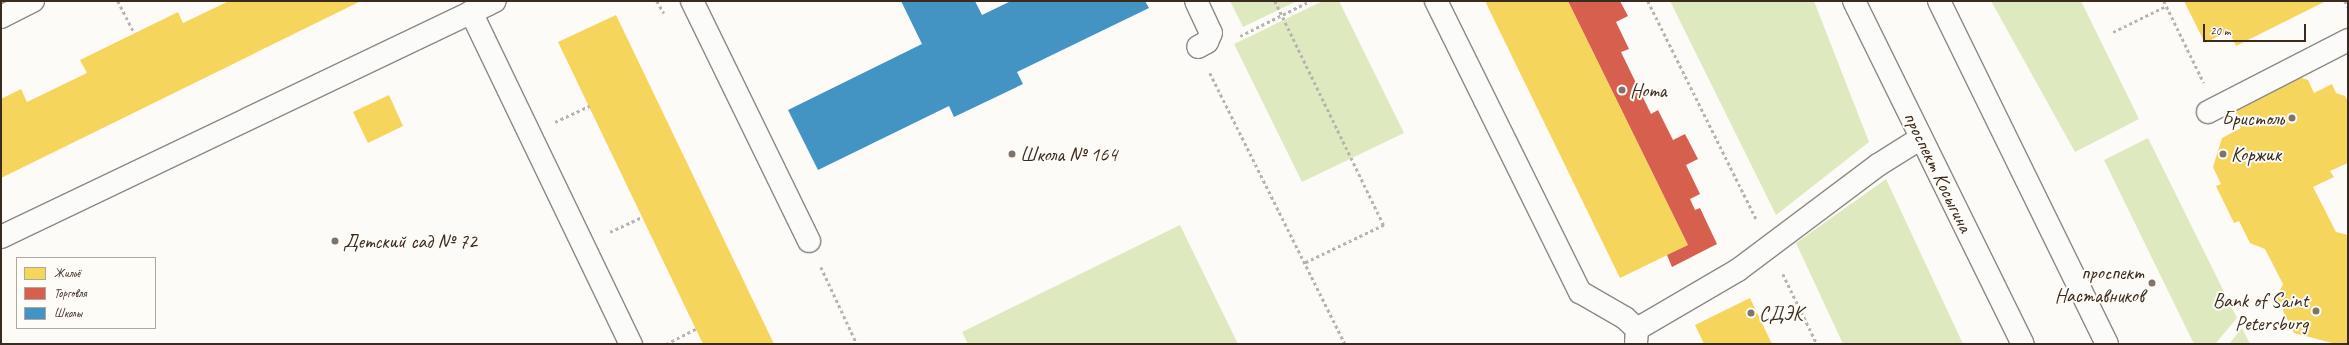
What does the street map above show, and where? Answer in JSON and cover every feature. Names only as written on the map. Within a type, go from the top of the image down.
[{"type":"main road","points":[[1,17],[33,1]]},
{"type":"main road","points":[[1,237],[495,1]]},
{"type":"main road","points":[[692,1],[809,241]]},
{"type":"main road","points":[[1196,1],[1211,33],[1207,42],[1198,47]]},
{"type":"main road","points":[[1436,1],[1580,292],[1625,318],[1637,337],[1738,270],[1878,165],[1921,138]]},
{"type":"main road","name":"проспект Косыгина","points":[[1854,1],[2023,344]]},
{"type":"main road","points":[[1939,1],[2108,344]]},
{"type":"main road","points":[[472,12],[631,344]]},
{"type":"main road","points":[[2212,110],[2348,40]]},
{"type":"path","points":[[118,1],[134,33]]},
{"type":"path","points":[[1274,1],[1384,225],[1305,263]]},
{"type":"path","points":[[1235,38],[1310,1]]},
{"type":"path","points":[[1648,1],[1817,344]]},
{"type":"path","points":[[2164,1],[2212,110]]},
{"type":"path","points":[[2345,1],[2348,7]]},
{"type":"path","points":[[2113,32],[2166,6]]},
{"type":"path","points":[[1198,47],[1345,344]]},
{"type":"path","points":[[530,134],[589,106]]},
{"type":"path","points":[[584,245],[642,217]]},
{"type":"path","points":[[809,241],[857,344]]},
{"type":"path","points":[[666,344],[696,329]]},
{"type":"green space","points":[[1230,1],[1297,1],[1243,27]]},
{"type":"green space","points":[[1323,1],[1339,1],[1404,133],[1302,182],[1234,44]]},
{"type":"green space","points":[[1670,1],[1814,1],[1869,142],[1776,215]]},
{"type":"green space","points":[[1991,1],[2081,1],[2139,119],[2075,152]]},
{"type":"green space","points":[[2148,138],[2237,318],[2215,344],[2194,344],[2104,160]]},
{"type":"green space","points":[[1886,179],[1963,344],[1843,344],[1796,243]]},
{"type":"green space","points":[[1180,225],[1238,344],[968,344],[962,332]]},
{"type":"green space","points":[[2242,328],[2250,344],[2229,344]]},
{"type":"building: Жильё","points":[[229,1],[361,1],[1,178],[1,99],[21,89],[27,102],[87,73],[80,60],[178,12],[183,23]]},
{"type":"building: Жильё","points":[[1485,1],[1568,1],[1688,245],[1620,278]]},
{"type":"building: Жильё","points":[[2184,1],[2324,2],[2236,46],[2229,31],[2205,43]]},
{"type":"building: Жильё","points":[[616,15],[774,344],[703,344],[558,42]]},
{"type":"building: Жильё","points":[[2299,77],[2308,80],[2314,93],[2332,84],[2336,93],[2345,96],[2348,102],[2348,163],[2330,171],[2334,177],[2313,187],[2336,232],[2348,235],[2348,344],[2336,344],[2294,333],[2277,298],[2283,284],[2265,249],[2250,243],[2239,221],[2234,223],[2216,186],[2221,184],[2213,167],[2222,138],[2241,128],[2235,116],[2238,107]]},
{"type":"building: Жильё","points":[[389,95],[403,126],[368,143],[353,112]]},
{"type":"building: Жильё","points":[[1750,298],[1772,344],[1704,344],[1695,325]]},
{"type":"building: Торговля","points":[[1568,1],[1620,1],[1628,16],[1616,22],[1629,49],[1621,52],[1651,114],[1658,110],[1673,140],[1685,134],[1698,159],[1686,165],[1700,194],[1690,199],[1695,210],[1700,208],[1717,244],[1672,267],[1667,255],[1688,245]]},
{"type":"building: Школы","points":[[901,1],[975,1],[982,15],[1011,1],[1145,1],[1149,8],[1017,72],[1023,84],[954,117],[949,106],[818,170],[788,110],[922,44]]},
{"type":"place","name":"Нота","points":[[1622,90]]},
{"type":"place","name":"Бристоль","points":[[2292,118]]},
{"type":"place","name":"Школа № 164","points":[[1012,154]]},
{"type":"place","name":"Коржик","points":[[2223,154]]},
{"type":"place","name":"Детский сад № 72","points":[[335,241]]},
{"type":"place","name":"проспект Наставников","points":[[2152,283]]},
{"type":"place","name":"Bank of Saint Petersburg","points":[[2316,311]]},
{"type":"place","name":"СДЭК","points":[[1751,313]]}]
